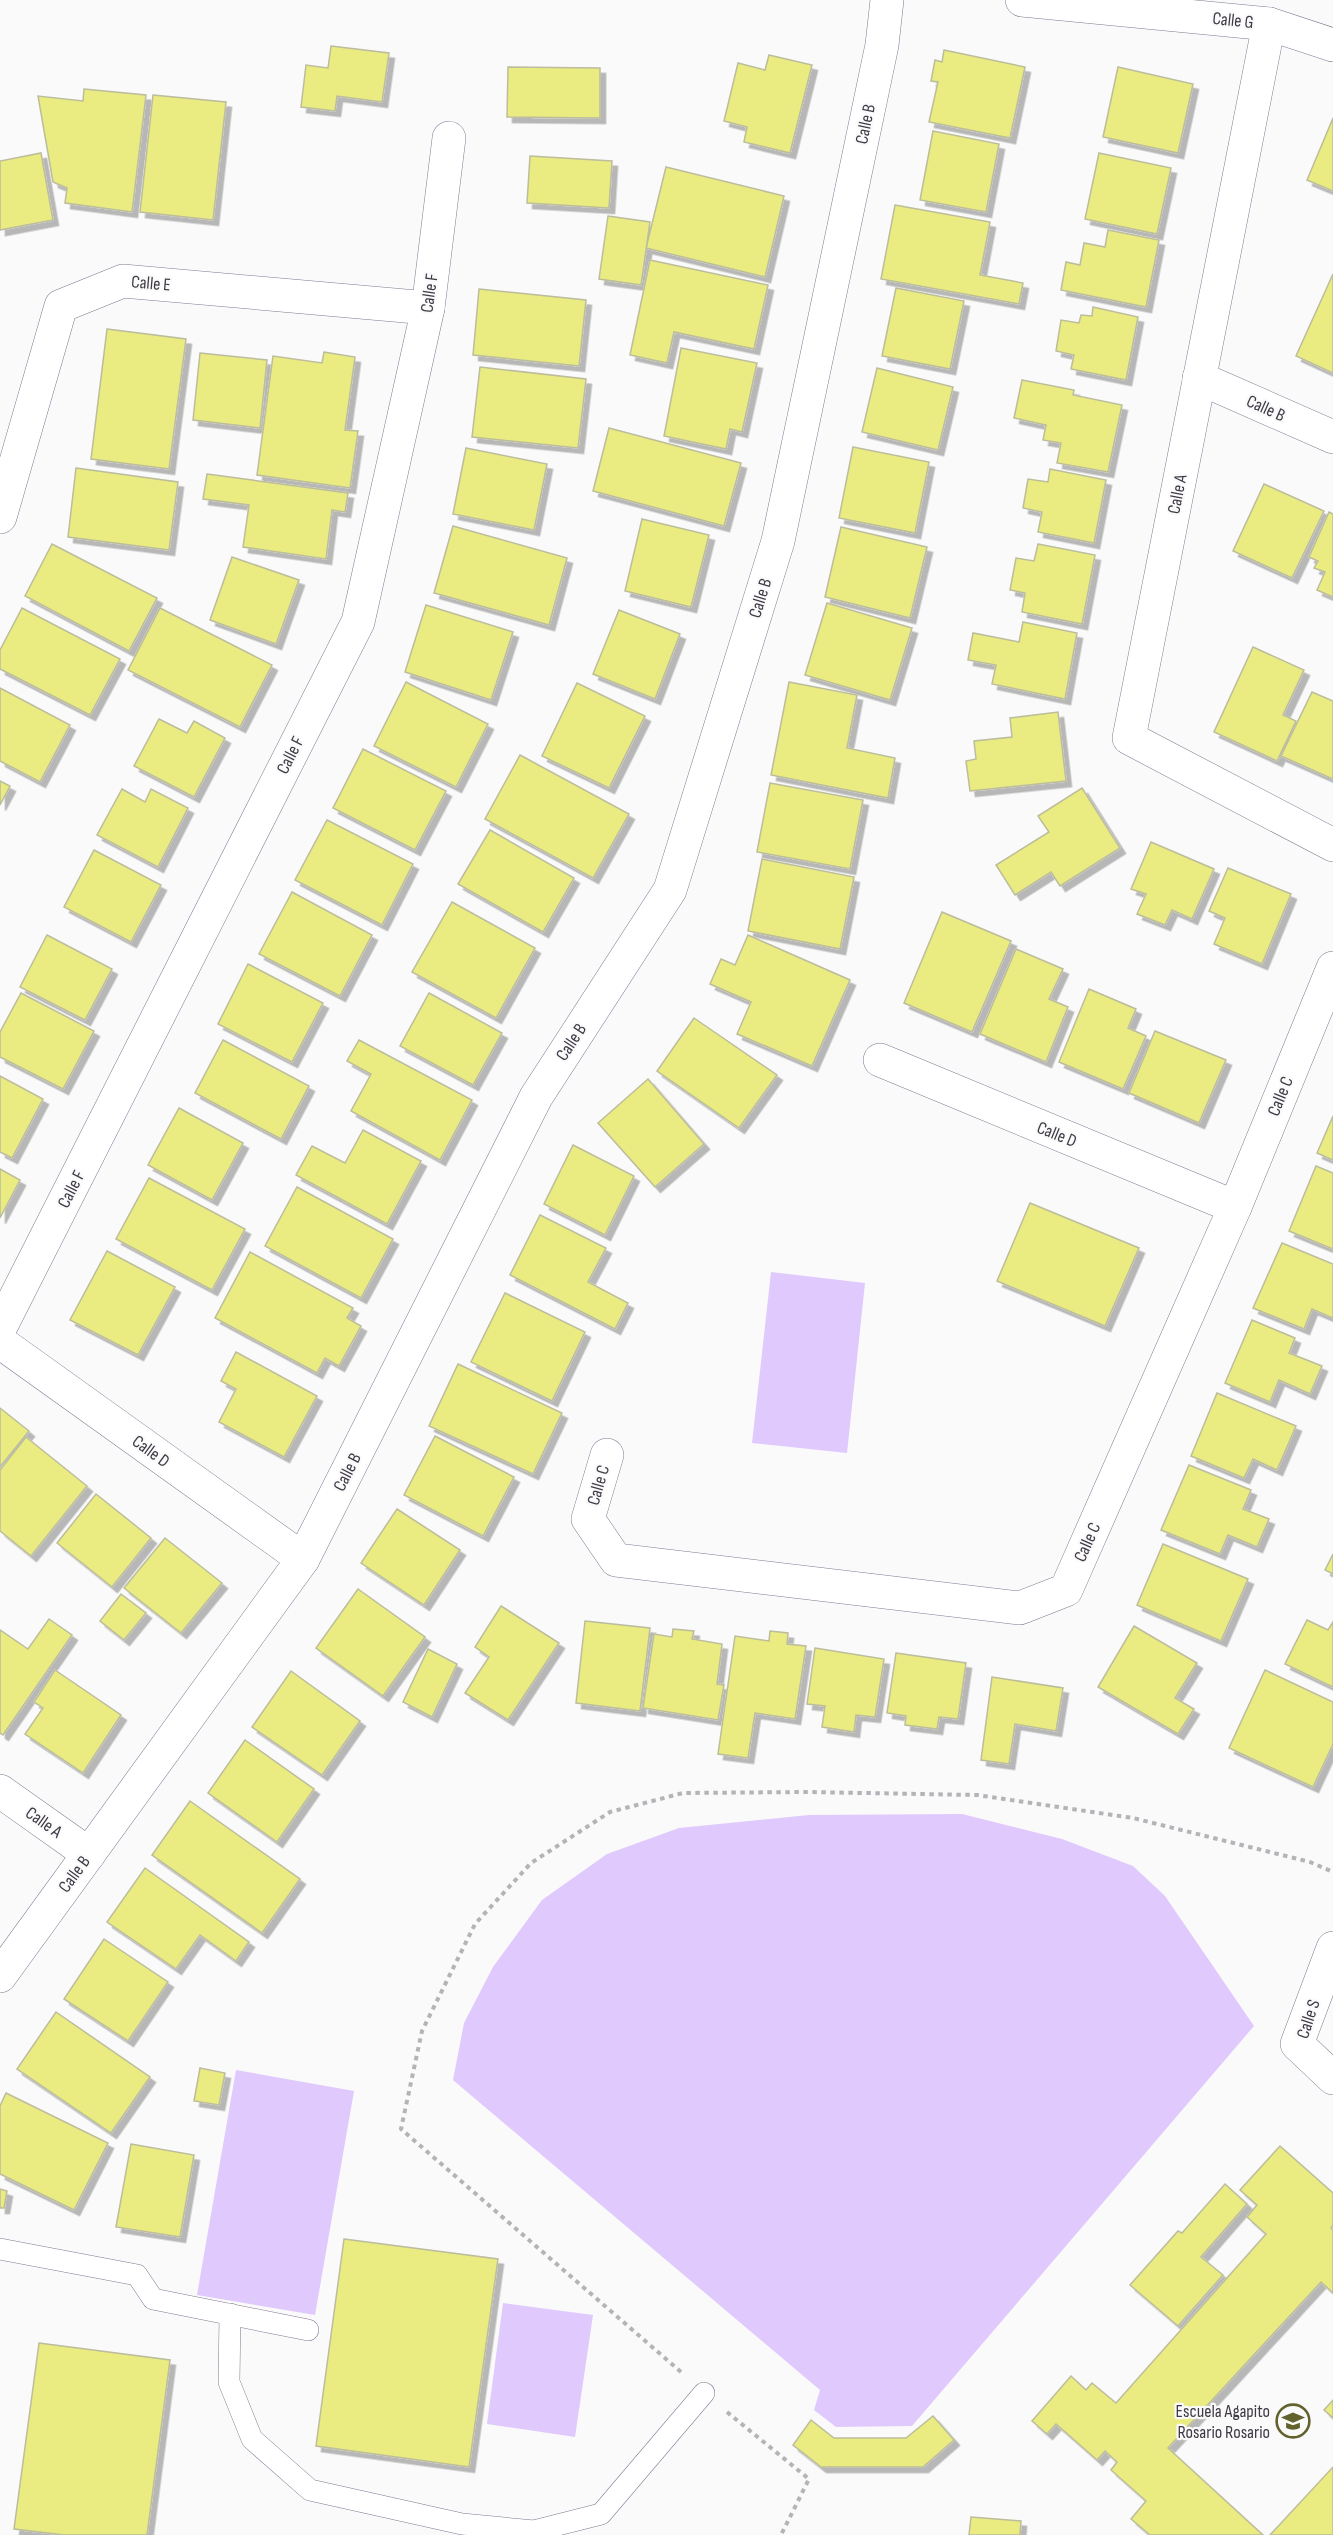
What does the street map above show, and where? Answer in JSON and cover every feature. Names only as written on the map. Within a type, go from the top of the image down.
[{"type":"street","name":"Calle B","points":[[0,1976],[303,1559],[536,1097],[670,890],[778,541],[882,45],[887,0]]},
{"type":"street","name":"Calle G","points":[[1022,0],[1269,24],[1333,45]]},
{"type":"street","name":"Calle A","points":[[1269,24],[1129,738],[1333,845]]},
{"type":"street","name":"Calle F","points":[[0,1328],[358,622],[428,308],[449,138]]},
{"type":"street","name":"Calle E","points":[[0,517],[62,306],[123,281],[428,308]]},
{"type":"street","name":"Calle B","points":[[1199,378],[1333,437]]},
{"type":"street","name":"Calle C","points":[[607,1455],[588,1519],[616,1560],[1020,1608],[1066,1590],[1234,1207],[1333,968]]},
{"type":"street","name":"Calle D","points":[[880,1060],[1234,1207]]},
{"type":"street","name":"Calle D","points":[[0,1342],[303,1559]]},
{"type":"street","name":"Calle A","points":[[0,1791],[89,1854]]},
{"type":"street","name":"Calle S","points":[[1333,1948],[1297,2044],[1333,2078]]},
{"type":"lane","points":[[0,2249],[137,2275],[153,2299],[309,2330]]},
{"type":"lane","points":[[230,2314],[229,2382],[252,2439],[310,2490],[462,2524],[534,2532],[601,2514],[704,2393]]},
{"type":"path","points":[[781,2535],[808,2479],[704,2393],[401,2129],[422,2031],[475,1924],[531,1863],[610,1812],[683,1793],[808,1792],[978,1796],[1133,1818],[1310,1862],[1333,1872]]},
{"type":"shaded area","points":[[771,1272],[865,1283],[847,1453],[752,1443]]},
{"type":"shaded area","points":[[962,1814],[1062,1839],[1133,1866],[1165,1896],[1254,2026],[912,2426],[836,2427],[814,2410],[820,2390],[453,2080],[464,2023],[493,1967],[542,1900],[607,1854],[679,1828],[809,1815]]},
{"type":"shaded area","points":[[236,2070],[354,2091],[315,2315],[197,2295]]},
{"type":"shaded area","points":[[503,2303],[593,2315],[575,2437],[487,2424]]},
{"type":"building","points":[[331,46],[389,53],[382,102],[337,96],[335,111],[301,107],[306,65],[328,68]]},
{"type":"building","points":[[944,50],[1025,67],[1010,138],[929,122],[938,82],[931,81],[935,60],[942,62]]},
{"type":"building","points":[[769,55],[812,65],[790,153],[744,142],[747,127],[724,121],[738,63],[765,70]]},
{"type":"building","points":[[508,67],[600,68],[600,118],[507,117]]},
{"type":"building","points":[[1118,67],[1193,84],[1178,153],[1103,137]]},
{"type":"building","points":[[84,89],[146,95],[132,212],[65,203],[67,188],[53,182],[38,96],[83,101]]},
{"type":"building","points":[[153,95],[226,102],[213,220],[140,212]]},
{"type":"building","points":[[1333,118],[1333,191],[1307,180]]},
{"type":"building","points":[[933,131],[999,144],[986,212],[920,200]]},
{"type":"building","points":[[41,153],[53,220],[0,230],[0,161]]},
{"type":"building","points":[[1099,153],[1171,168],[1157,234],[1085,219]]},
{"type":"building","points":[[530,156],[612,161],[609,208],[527,203]]},
{"type":"building","points":[[666,167],[784,196],[765,277],[646,248]]},
{"type":"building","points":[[895,205],[990,222],[980,275],[1023,283],[1019,304],[881,279]]},
{"type":"building","points":[[608,216],[650,222],[641,285],[599,279]]},
{"type":"building","points":[[1108,230],[1159,240],[1146,307],[1061,290],[1066,262],[1080,265],[1084,243],[1105,247]]},
{"type":"building","points":[[650,260],[768,285],[754,349],[674,332],[667,363],[630,355]]},
{"type":"building","points":[[1333,274],[1333,373],[1296,356]]},
{"type":"building","points":[[896,288],[964,301],[950,369],[882,356]]},
{"type":"building","points":[[479,289],[586,300],[579,366],[473,355]]},
{"type":"building","points":[[1093,307],[1138,317],[1126,380],[1071,369],[1074,355],[1056,351],[1061,320],[1079,323],[1081,315],[1092,316]]},
{"type":"building","points":[[107,329],[186,339],[169,469],[91,459]]},
{"type":"building","points":[[681,348],[757,363],[742,432],[730,429],[726,449],[664,436]]},
{"type":"building","points":[[324,352],[355,357],[345,430],[358,431],[350,488],[257,475],[273,356],[322,363]]},
{"type":"building","points":[[200,353],[267,360],[260,428],[193,420]]},
{"type":"building","points":[[480,367],[586,379],[578,448],[472,437]]},
{"type":"building","points":[[877,368],[953,387],[938,450],[862,432]]},
{"type":"building","points":[[1022,380],[1074,390],[1073,395],[1122,405],[1108,472],[1057,463],[1061,443],[1043,440],[1046,425],[1014,418]]},
{"type":"building","points":[[609,428],[741,463],[724,526],[593,491]]},
{"type":"building","points":[[853,447],[929,462],[915,533],[839,518]]},
{"type":"building","points":[[466,448],[547,464],[534,530],[453,514]]},
{"type":"building","points":[[76,468],[178,482],[169,550],[68,537]]},
{"type":"building","points":[[1050,469],[1106,480],[1094,543],[1038,532],[1042,512],[1023,508],[1028,479],[1048,482]]},
{"type":"building","points":[[207,474],[348,493],[345,512],[332,510],[326,559],[243,547],[249,505],[203,499]]},
{"type":"building","points":[[1264,484],[1324,511],[1292,578],[1233,551]]},
{"type":"building","points":[[1329,512],[1333,514],[1333,597],[1317,590],[1325,572],[1314,568],[1318,561],[1309,557]]},
{"type":"building","points":[[642,519],[709,535],[691,607],[625,591]]},
{"type":"building","points":[[453,526],[567,558],[549,625],[434,593]]},
{"type":"building","points":[[841,527],[927,547],[910,618],[825,597]]},
{"type":"building","points":[[52,544],[157,598],[129,651],[25,596]]},
{"type":"building","points":[[1038,544],[1095,555],[1082,624],[1022,612],[1025,593],[1010,590],[1016,558],[1034,561]]},
{"type":"building","points":[[232,557],[299,580],[276,644],[210,620]]},
{"type":"building","points":[[827,603],[912,628],[890,700],[805,675]]},
{"type":"building","points":[[426,605],[513,632],[491,700],[405,672]]},
{"type":"building","points":[[22,608],[120,659],[90,715],[0,669],[0,650]]},
{"type":"building","points":[[160,608],[272,665],[240,727],[128,670]]},
{"type":"building","points":[[619,610],[680,634],[655,699],[593,674]]},
{"type":"building","points":[[1023,622],[1077,633],[1065,699],[992,684],[996,665],[968,660],[973,633],[1019,642]]},
{"type":"building","points":[[1253,647],[1304,670],[1283,715],[1296,721],[1277,761],[1214,732]]},
{"type":"building","points":[[406,682],[488,724],[456,787],[374,746]]},
{"type":"building","points":[[789,682],[857,695],[847,748],[895,758],[888,798],[771,775]]},
{"type":"building","points":[[577,683],[645,716],[609,788],[542,756]]},
{"type":"building","points":[[0,688],[70,725],[40,782],[0,761]]},
{"type":"building","points":[[1312,692],[1333,701],[1333,779],[1281,756]]},
{"type":"building","points":[[1058,712],[1066,781],[970,791],[966,761],[976,759],[974,741],[1012,737],[1010,718]]},
{"type":"building","points":[[159,719],[187,733],[194,721],[225,738],[194,797],[134,766]]},
{"type":"building","points":[[363,749],[446,791],[415,850],[333,808]]},
{"type":"building","points":[[520,755],[629,814],[593,878],[485,819]]},
{"type":"building","points":[[0,781],[10,786],[0,805]]},
{"type":"building","points":[[770,783],[863,800],[850,869],[757,852]]},
{"type":"building","points":[[1082,788],[1120,848],[1060,886],[1051,872],[1015,895],[996,865],[1049,832],[1038,816]]},
{"type":"building","points":[[122,789],[145,802],[151,789],[188,808],[158,867],[97,835]]},
{"type":"building","points":[[327,820],[413,864],[382,925],[295,880]]},
{"type":"building","points":[[490,830],[574,878],[543,932],[458,884]]},
{"type":"building","points":[[1151,842],[1214,869],[1192,919],[1172,910],[1165,925],[1137,914],[1146,894],[1131,889]]},
{"type":"building","points":[[94,850],[161,885],[131,942],[64,907]]},
{"type":"building","points":[[762,859],[854,877],[840,949],[748,931]]},
{"type":"building","points":[[1228,868],[1291,894],[1262,964],[1214,944],[1225,918],[1209,911]]},
{"type":"building","points":[[292,892],[372,935],[340,996],[259,954]]},
{"type":"building","points":[[452,902],[535,948],[496,1018],[412,972]]},
{"type":"building","points":[[942,912],[1011,941],[972,1032],[904,1003]]},
{"type":"building","points":[[47,935],[112,969],[85,1020],[20,987]]},
{"type":"building","points":[[748,935],[850,980],[812,1066],[737,1034],[751,1002],[710,984],[721,959],[735,965]]},
{"type":"building","points":[[1016,949],[1063,969],[1049,999],[1068,1007],[1046,1062],[980,1034]]},
{"type":"building","points":[[248,964],[323,1003],[292,1062],[218,1024]]},
{"type":"building","points":[[1089,989],[1136,1009],[1128,1028],[1146,1036],[1123,1089],[1059,1062]]},
{"type":"building","points":[[21,993],[94,1031],[63,1089],[0,1057],[0,1032]]},
{"type":"building","points":[[429,993],[502,1033],[473,1085],[400,1046]]},
{"type":"building","points":[[694,1018],[777,1075],[739,1128],[657,1071]]},
{"type":"building","points":[[1155,1031],[1226,1060],[1199,1123],[1129,1093]]},
{"type":"building","points":[[223,1040],[309,1086],[281,1139],[195,1093]]},
{"type":"building","points":[[359,1040],[472,1100],[440,1160],[351,1111],[371,1074],[347,1061]]},
{"type":"building","points":[[0,1076],[43,1099],[12,1158],[0,1152]]},
{"type":"building","points":[[648,1079],[704,1144],[655,1187],[598,1123]]},
{"type":"building","points":[[179,1108],[243,1143],[212,1200],[148,1165]]},
{"type":"building","points":[[1333,1116],[1333,1160],[1317,1153]]},
{"type":"building","points":[[363,1130],[421,1161],[387,1224],[296,1175],[312,1146],[345,1163]]},
{"type":"building","points":[[573,1145],[634,1176],[605,1235],[544,1204]]},
{"type":"building","points":[[1316,1166],[1333,1173],[1333,1249],[1289,1231]]},
{"type":"building","points":[[0,1169],[20,1180],[0,1218]]},
{"type":"building","points":[[149,1178],[245,1229],[212,1290],[116,1239]]},
{"type":"building","points":[[297,1187],[393,1239],[361,1298],[265,1246]]},
{"type":"building","points":[[1030,1203],[1139,1248],[1105,1326],[997,1281]]},
{"type":"building","points":[[540,1215],[606,1248],[588,1282],[628,1303],[615,1329],[510,1275]]},
{"type":"building","points":[[1282,1243],[1333,1264],[1333,1318],[1312,1309],[1304,1329],[1253,1308]]},
{"type":"building","points":[[107,1251],[175,1287],[138,1355],[70,1320]]},
{"type":"building","points":[[250,1252],[353,1308],[347,1318],[361,1326],[339,1366],[325,1358],[317,1373],[215,1318]]},
{"type":"building","points":[[505,1293],[585,1332],[552,1401],[471,1362]]},
{"type":"building","points":[[1252,1320],[1295,1338],[1289,1353],[1322,1366],[1310,1394],[1279,1380],[1270,1402],[1225,1383]]},
{"type":"building","points":[[236,1352],[317,1396],[284,1457],[219,1422],[236,1389],[221,1381]]},
{"type":"building","points":[[458,1364],[562,1413],[533,1474],[429,1426]]},
{"type":"building","points":[[1217,1393],[1296,1426],[1277,1470],[1253,1459],[1244,1478],[1191,1456]]},
{"type":"building","points":[[0,1408],[29,1431],[0,1467]]},
{"type":"building","points":[[435,1436],[514,1477],[483,1536],[404,1495]]},
{"type":"building","points":[[26,1437],[87,1486],[31,1556],[0,1531],[0,1470]]},
{"type":"building","points":[[1189,1465],[1251,1490],[1243,1509],[1269,1519],[1257,1547],[1228,1535],[1220,1554],[1161,1530]]},
{"type":"building","points":[[96,1494],[151,1538],[112,1587],[57,1543]]},
{"type":"building","points":[[397,1509],[460,1550],[424,1605],[361,1563]]},
{"type":"building","points":[[165,1538],[222,1583],[181,1633],[124,1588]]},
{"type":"building","points":[[1163,1544],[1248,1579],[1221,1641],[1137,1605]]},
{"type":"building","points":[[1333,1554],[1333,1574],[1325,1570]]},
{"type":"building","points":[[358,1589],[425,1637],[383,1696],[316,1648]]},
{"type":"building","points":[[121,1594],[146,1613],[124,1640],[100,1621]]},
{"type":"building","points":[[501,1606],[559,1643],[508,1720],[465,1693],[489,1657],[475,1647]]},
{"type":"building","points":[[49,1619],[72,1635],[3,1735],[0,1733],[0,1630],[28,1649]]},
{"type":"building","points":[[1307,1620],[1328,1630],[1333,1622],[1333,1687],[1285,1664]]},
{"type":"building","points":[[585,1621],[650,1628],[640,1711],[576,1703]]},
{"type":"building","points":[[1134,1626],[1197,1663],[1175,1698],[1194,1709],[1178,1734],[1098,1687]]},
{"type":"building","points":[[673,1629],[694,1631],[692,1639],[722,1644],[717,1684],[724,1685],[718,1720],[643,1708],[654,1634],[672,1637]]},
{"type":"building","points":[[770,1631],[788,1633],[787,1644],[806,1646],[795,1719],[755,1713],[748,1758],[718,1754],[735,1636],[769,1641]]},
{"type":"building","points":[[815,1648],[884,1659],[875,1717],[856,1715],[854,1732],[822,1727],[825,1706],[807,1704]]},
{"type":"building","points":[[428,1649],[457,1664],[432,1717],[403,1702]]},
{"type":"building","points":[[896,1653],[966,1663],[958,1719],[939,1717],[937,1729],[905,1725],[906,1716],[887,1713]]},
{"type":"building","points":[[55,1670],[121,1715],[83,1773],[25,1734],[43,1708],[34,1702]]},
{"type":"building","points":[[1265,1670],[1333,1702],[1333,1744],[1313,1787],[1229,1748]]},
{"type":"building","points":[[291,1671],[360,1721],[322,1775],[252,1727]]},
{"type":"building","points":[[992,1677],[1063,1688],[1056,1731],[1015,1724],[1009,1764],[981,1760]]},
{"type":"building","points":[[245,1740],[314,1789],[277,1842],[208,1793]]},
{"type":"building","points":[[190,1801],[300,1879],[262,1933],[152,1855]]},
{"type":"building","points":[[145,1868],[249,1942],[236,1961],[200,1935],[176,1969],[107,1922]]},
{"type":"building","points":[[104,1939],[168,1982],[128,2041],[64,1999]]},
{"type":"building","points":[[56,2012],[150,2077],[111,2133],[17,2069]]},
{"type":"building","points":[[200,2068],[225,2073],[219,2105],[194,2101]]},
{"type":"building","points":[[6,2093],[108,2143],[74,2210],[0,2174],[0,2106]]},
{"type":"building","points":[[131,2144],[194,2155],[180,2237],[116,2227]]},
{"type":"building","points":[[1280,2146],[1333,2193],[1333,2225],[1331,2228],[1333,2230],[1333,2293],[1321,2282],[1168,2448],[1263,2535],[1150,2535],[1131,2519],[1146,2501],[1111,2470],[1117,2462],[1105,2451],[1097,2460],[1056,2424],[1047,2434],[1032,2421],[1071,2376],[1086,2390],[1092,2383],[1116,2403],[1266,2234],[1247,2217],[1257,2205],[1240,2190]]},
{"type":"building","points":[[1225,2184],[1247,2204],[1201,2257],[1223,2275],[1178,2326],[1130,2285],[1178,2231],[1182,2233]]},
{"type":"building","points":[[0,2189],[7,2191],[4,2208],[0,2208]]},
{"type":"building","points":[[344,2239],[498,2259],[469,2467],[316,2446]]},
{"type":"building","points":[[39,2343],[170,2360],[147,2535],[64,2535],[14,2529]]},
{"type":"building","points":[[1333,2400],[1333,2418],[1324,2410]]},
{"type":"building","points":[[933,2416],[954,2440],[923,2467],[821,2467],[793,2445],[811,2420],[834,2438],[906,2438]]},
{"type":"building","points":[[1333,2467],[1333,2535],[1270,2535]]},
{"type":"building","points":[[971,2517],[1021,2521],[1020,2535],[969,2535]]},
{"type":"place","name":"Escuela Agapito Rosario Rosario","points":[[1293,2421]]}]
